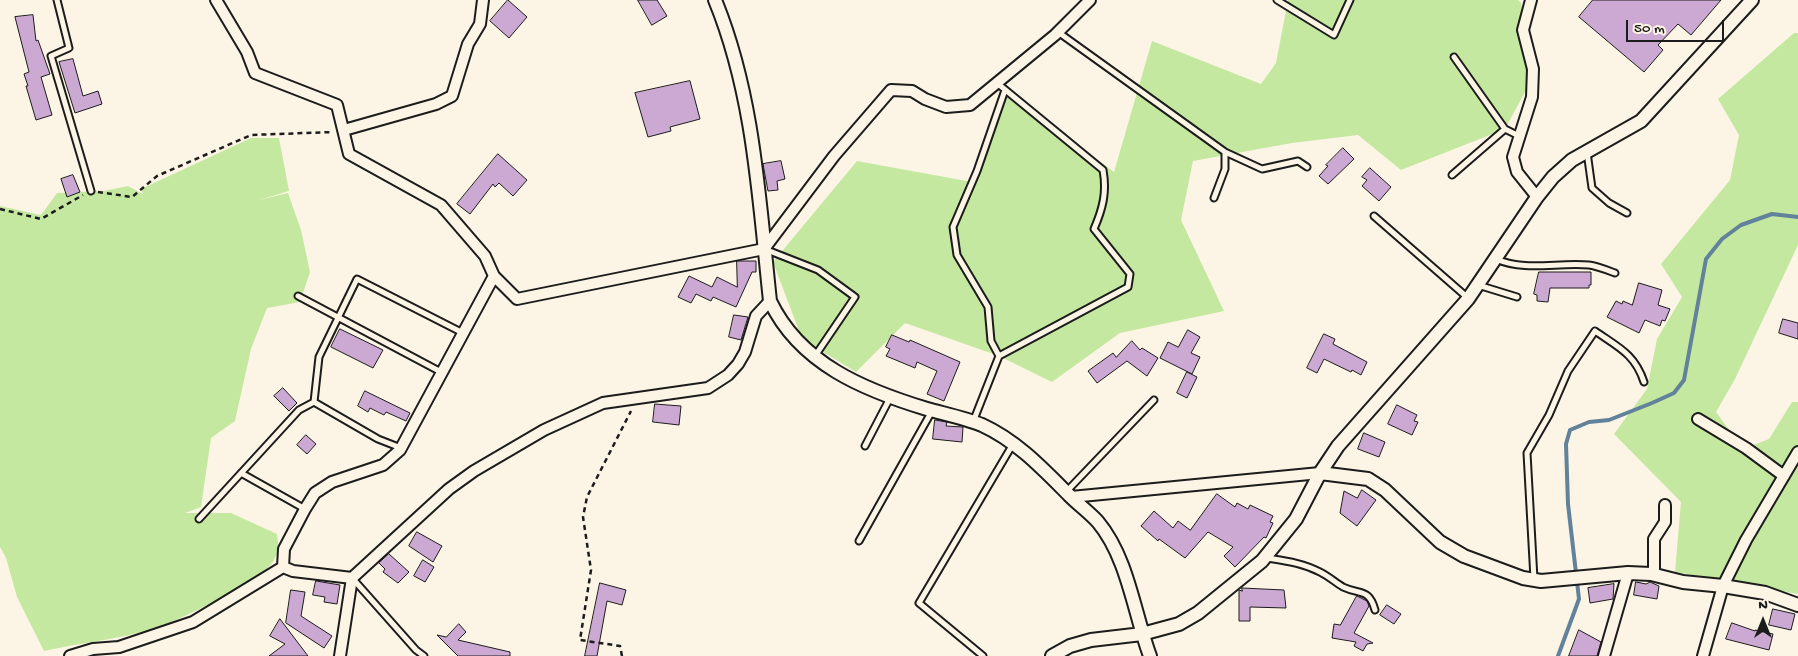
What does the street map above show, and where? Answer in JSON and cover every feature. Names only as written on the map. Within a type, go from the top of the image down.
[{"type":"street","points":[[216,0],[247,52],[255,73],[337,105],[349,154],[440,205],[485,256],[494,276],[517,298],[764,249],[834,156],[891,90],[912,91],[925,99],[946,107],[970,105],[1001,86],[1090,0]]},
{"type":"street","points":[[344,130],[436,104],[452,96],[468,44],[480,24],[483,0]]},
{"type":"street","points":[[715,0],[730,36],[741,77],[753,143],[770,301],[779,320],[815,356],[840,376],[890,398],[973,422],[1013,444],[1069,494],[1098,523],[1120,562],[1150,656]]},
{"type":"street","points":[[1052,656],[1070,646],[1091,640],[1142,634],[1179,624],[1198,613],[1264,558],[1296,519],[1320,473],[1338,446],[1468,298],[1537,197],[1553,177],[1572,160],[1641,121],[1752,0]]},
{"type":"street","points":[[1529,1],[1523,30],[1533,69],[1532,97],[1513,157],[1517,172],[1537,197]]},
{"type":"street","points":[[283,567],[284,549],[315,493],[332,482],[384,466],[402,448],[494,276]]},
{"type":"street","points":[[340,656],[352,578],[449,489],[474,471],[544,430],[582,411],[603,403],[708,388],[728,375],[745,352],[756,316],[770,301]]},
{"type":"street","points":[[1698,419],[1746,448],[1784,476]]},
{"type":"street","points":[[1703,656],[1723,586],[1798,452]]},
{"type":"street","points":[[1069,494],[1320,473],[1368,478],[1385,490],[1440,542],[1464,556],[1534,580],[1628,573],[1654,575],[1683,582],[1765,593],[1798,604]]},
{"type":"street","points":[[1654,575],[1654,539],[1665,522],[1665,505]]},
{"type":"street","points":[[283,567],[292,571],[352,578]]},
{"type":"street","points":[[70,656],[93,649],[119,647],[193,622],[283,567]]},
{"type":"street","points":[[1604,656],[1628,573]]},
{"type":"lane","points":[[58,0],[69,48],[51,56],[91,191]]},
{"type":"lane","points":[[1277,0],[1334,35],[1350,0]]},
{"type":"lane","points":[[1058,32],[1225,152],[1262,169],[1298,161],[1307,167]]},
{"type":"lane","points":[[1454,57],[1505,129],[1519,136]]},
{"type":"lane","points":[[973,422],[999,356],[1128,287],[1130,274],[1094,229],[1102,209],[1106,186],[1103,170],[1001,86],[977,171],[953,227],[957,255],[988,307],[991,341],[999,356]]},
{"type":"lane","points":[[1452,175],[1505,129]]},
{"type":"lane","points":[[1214,198],[1225,169],[1225,152]]},
{"type":"lane","points":[[1587,152],[1592,188],[1609,203],[1627,213]]},
{"type":"lane","points":[[1374,216],[1468,298]]},
{"type":"lane","points":[[764,249],[818,270],[855,297],[815,356]]},
{"type":"lane","points":[[1495,259],[1506,264],[1534,267],[1589,265],[1615,273]]},
{"type":"lane","points":[[314,402],[318,357],[357,279],[463,333]]},
{"type":"lane","points":[[1478,285],[1517,297]]},
{"type":"lane","points":[[298,296],[336,318],[441,372]]},
{"type":"lane","points":[[1534,580],[1526,453],[1549,415],[1568,371],[1595,331],[1625,352],[1639,365],[1644,382]]},
{"type":"lane","points":[[865,446],[890,398]]},
{"type":"lane","points":[[1069,494],[1154,400]]},
{"type":"lane","points":[[314,402],[378,439],[402,448]]},
{"type":"lane","points":[[199,519],[299,410],[314,402]]},
{"type":"lane","points":[[859,541],[932,410]]},
{"type":"lane","points":[[983,656],[919,603],[1013,444]]},
{"type":"lane","points":[[241,473],[305,509]]},
{"type":"lane","points":[[1264,558],[1296,562],[1320,572],[1345,588],[1363,592],[1372,599],[1375,610]]},
{"type":"lane","points":[[352,578],[416,650],[424,656]]},
{"type":"path","points":[[0,209],[41,219],[91,191],[132,197],[157,176],[251,135],[328,133],[344,130]]},
{"type":"path","points":[[622,656],[620,646],[580,640],[591,570],[583,517],[587,497],[637,398]]},
{"type":"green space","points":[[1288,0],[1518,0],[1521,3],[1532,79],[1505,129],[1401,170],[1358,135],[1292,143],[1193,161],[1181,220],[1224,311],[1120,333],[1052,382],[999,356],[905,323],[856,372],[802,339],[773,262],[857,161],[972,182],[1005,90],[1114,172],[1152,41],[1261,84],[1276,63]]},
{"type":"green space","points":[[1794,33],[1798,33],[1798,245],[1735,379],[1716,412],[1743,449],[1769,439],[1792,402],[1798,402],[1798,594],[1675,572],[1681,502],[1614,434],[1647,389],[1657,339],[1682,297],[1661,264],[1730,180],[1739,135],[1718,99]]},
{"type":"green space","points":[[251,138],[279,138],[289,191],[259,200],[288,193],[301,230],[310,272],[300,302],[267,308],[251,349],[235,421],[211,438],[201,507],[185,513],[231,513],[277,534],[276,556],[265,570],[252,580],[217,600],[164,625],[127,636],[44,651],[17,597],[6,558],[0,547],[0,206],[41,215],[57,193],[104,191],[128,186],[143,194],[141,189]]},
{"type":"building","points":[[508,0],[527,17],[509,38],[490,21]]},
{"type":"building","points":[[638,0],[657,0],[667,16],[652,25]]},
{"type":"building","points":[[1593,0],[1721,0],[1691,35],[1678,24],[1658,45],[1663,50],[1644,72],[1579,17]]},
{"type":"building","points":[[33,15],[36,41],[38,40],[50,74],[41,77],[52,115],[36,120],[26,86],[28,86],[24,74],[29,72],[15,17]]},
{"type":"building","points":[[73,59],[83,96],[98,91],[102,104],[75,113],[59,62]]},
{"type":"building","points":[[690,81],[700,119],[670,127],[671,131],[648,137],[635,93]]},
{"type":"building","points":[[1343,148],[1354,159],[1328,184],[1319,176],[1328,166],[1326,165]]},
{"type":"building","points":[[498,154],[527,180],[513,196],[499,183],[495,187],[493,184],[470,214],[457,204]]},
{"type":"building","points":[[781,161],[785,179],[777,181],[778,190],[768,191],[763,164]]},
{"type":"building","points":[[1370,168],[1391,187],[1379,201],[1362,186],[1367,180],[1362,177]]},
{"type":"building","points":[[73,175],[80,192],[67,197],[61,179]]},
{"type":"building","points":[[737,261],[756,261],[756,272],[752,272],[736,307],[713,297],[711,301],[696,294],[691,303],[678,297],[689,276],[712,287],[717,277],[737,287]]},
{"type":"building","points":[[1539,272],[1591,272],[1591,285],[1589,285],[1589,288],[1550,288],[1548,302],[1537,301],[1537,295],[1534,294]]},
{"type":"building","points":[[1639,283],[1662,290],[1658,305],[1670,309],[1665,321],[1662,320],[1660,326],[1645,320],[1639,333],[1607,317],[1616,301],[1622,304],[1623,301],[1632,305]]},
{"type":"building","points":[[734,315],[748,317],[741,340],[729,337]]},
{"type":"building","points":[[1783,319],[1798,323],[1798,339],[1779,333]]},
{"type":"building","points":[[340,329],[383,350],[373,368],[331,347]]},
{"type":"building","points":[[1188,330],[1200,337],[1191,353],[1200,357],[1192,374],[1160,358],[1168,342],[1178,347]]},
{"type":"building","points":[[1324,334],[1335,339],[1333,344],[1367,362],[1361,375],[1324,359],[1317,373],[1307,368]]},
{"type":"building","points":[[892,335],[909,342],[910,340],[960,362],[944,401],[927,394],[937,371],[917,362],[915,368],[886,356],[890,349],[886,347]]},
{"type":"building","points":[[1132,341],[1140,350],[1142,348],[1158,358],[1147,376],[1127,361],[1097,383],[1088,371],[1113,353],[1116,357]]},
{"type":"building","points":[[1187,372],[1197,377],[1187,398],[1177,393]]},
{"type":"building","points":[[283,388],[297,403],[289,411],[274,396]]},
{"type":"building","points":[[365,391],[410,413],[406,421],[386,412],[384,415],[370,408],[368,412],[358,406]]},
{"type":"building","points":[[655,404],[681,406],[679,425],[653,422]]},
{"type":"building","points":[[1397,405],[1417,415],[1414,421],[1418,422],[1412,435],[1388,424]]},
{"type":"building","points":[[935,420],[947,422],[946,426],[963,427],[962,442],[933,439]]},
{"type":"building","points":[[1364,433],[1385,442],[1379,457],[1358,449]]},
{"type":"building","points":[[306,435],[316,444],[307,454],[297,445]]},
{"type":"building","points":[[1362,490],[1376,500],[1357,526],[1340,513],[1344,491],[1357,498]]},
{"type":"building","points":[[1217,494],[1235,507],[1237,503],[1248,509],[1250,505],[1273,516],[1270,522],[1273,523],[1266,538],[1264,537],[1235,567],[1224,556],[1233,547],[1208,532],[1185,558],[1159,539],[1158,541],[1141,526],[1154,511],[1173,528],[1178,521],[1190,530]]},
{"type":"building","points":[[417,532],[442,546],[433,562],[409,546]]},
{"type":"building","points":[[389,554],[409,572],[398,583],[383,572],[385,569],[379,563]]},
{"type":"building","points":[[423,560],[434,567],[425,582],[414,576]]},
{"type":"building","points":[[316,581],[340,585],[337,604],[324,602],[325,597],[313,595]]},
{"type":"building","points":[[1636,582],[1646,584],[1650,582],[1659,586],[1657,599],[1634,595]]},
{"type":"building","points":[[600,583],[626,590],[622,605],[607,601],[597,656],[585,656]]},
{"type":"building","points":[[1614,584],[1613,599],[1590,603],[1588,588]]},
{"type":"building","points":[[1242,588],[1284,590],[1286,608],[1250,607],[1250,621],[1239,621],[1239,590],[1242,591]]},
{"type":"building","points":[[291,590],[305,592],[301,616],[332,636],[324,648],[286,623]]},
{"type":"building","points":[[1357,596],[1367,601],[1369,606],[1354,633],[1373,643],[1367,644],[1363,651],[1354,646],[1356,642],[1332,638],[1334,624],[1340,625]]},
{"type":"building","points":[[1387,605],[1401,614],[1394,624],[1380,615]]},
{"type":"building","points":[[1773,609],[1795,614],[1791,630],[1769,625]]},
{"type":"building","points":[[280,619],[308,656],[269,656],[285,644],[270,636]]},
{"type":"building","points":[[1732,623],[1755,631],[1773,634],[1769,650],[1726,639]]},
{"type":"building","points":[[459,624],[466,632],[458,640],[510,652],[510,656],[458,656],[437,635],[446,637]]},
{"type":"building","points":[[1579,630],[1601,642],[1597,656],[1569,656]]},
{"type":"waterway","points":[[1558,656],[1579,599],[1568,504],[1566,444],[1570,430],[1589,422],[1609,420],[1674,393],[1684,380],[1706,259],[1722,239],[1741,225],[1772,214],[1798,217]]}]
